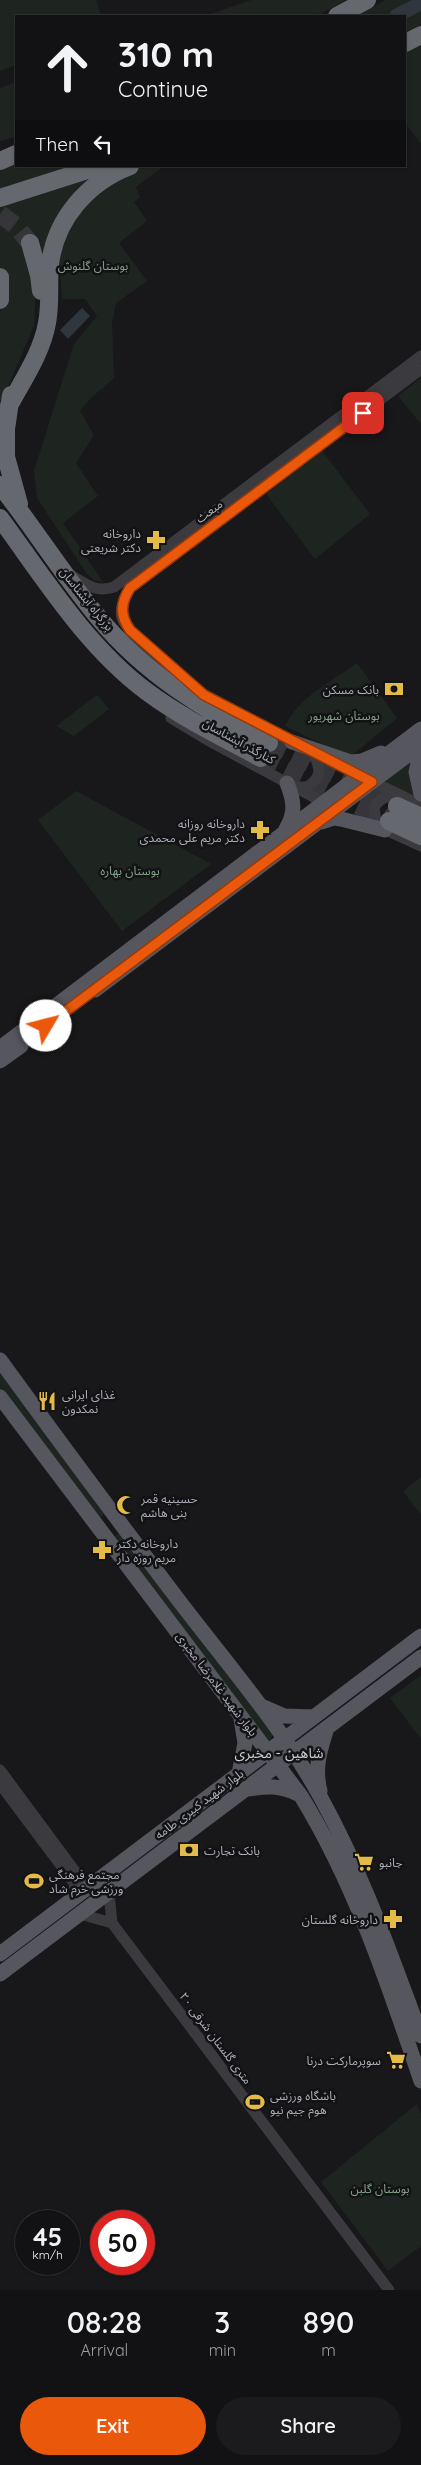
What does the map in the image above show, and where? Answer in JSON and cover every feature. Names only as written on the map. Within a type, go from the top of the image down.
[{"type":"highway","points":[[339,15],[367,0]]},
{"type":"highway","points":[[406,42],[421,35]]},
{"type":"highway","points":[[0,147],[15,144]]},
{"type":"highway","points":[[0,161],[15,154]]},
{"type":"highway","points":[[0,198],[97,167]]},
{"type":"highway","points":[[9,406],[41,344],[50,305],[51,255],[66,218],[87,192],[103,179],[128,167]]},
{"type":"highway","points":[[21,512],[6,457],[9,406],[12,390],[34,338],[40,314],[39,275],[30,244]]},
{"type":"highway","points":[[0,277],[0,300]]},
{"type":"highway","name":"بزرگراه آبشناسان","points":[[0,485],[99,618],[157,675],[265,750],[173,710],[146,691],[123,671],[76,620],[0,518]]},
{"type":"highway","points":[[0,539],[54,591]]},
{"type":"highway","points":[[393,817],[421,817]]},
{"type":"highway","points":[[393,817],[421,836]]},
{"type":"main road","points":[[366,779],[421,728]]},
{"type":"main road","points":[[292,742],[352,762],[375,756],[406,740]]},
{"type":"main road","points":[[0,1061],[181,917],[289,835],[366,779],[421,745]]},
{"type":"main road","points":[[421,752],[416,772],[421,794]]},
{"type":"main road","points":[[289,835],[294,812],[290,785]]},
{"type":"main road","points":[[289,835],[334,818],[393,817]]},
{"type":"main road","points":[[0,1048],[181,917]]},
{"type":"main road","name":"بلوار شهید غلامرضا مخبری","points":[[0,1360],[117,1520],[259,1704],[294,1754],[321,1798],[368,1896],[421,2036]]},
{"type":"main road","name":"بلوار شهید غلامرضا مخبری","points":[[0,1397],[301,1796],[337,1861],[354,1899],[421,2081]]},
{"type":"main road","name":"بلوار شهید کبیری طامه","points":[[0,1954],[421,1636]]},
{"type":"main road","name":"بلوار شهید کبیری طامه","points":[[0,1974],[421,1657]]},
{"type":"main road","points":[[259,1704],[267,1710],[284,1716],[314,1717]]},
{"type":"main road","points":[[239,1774],[245,1743],[241,1717]]},
{"type":"main road","points":[[321,1798],[317,1779],[317,1759],[328,1728]]},
{"type":"main road","points":[[247,1789],[272,1785],[286,1788],[301,1796]]},
{"type":"street","name":"مبعث","points":[[65,572],[90,586],[102,590],[114,587],[421,356]]},
{"type":"street","name":"مبعث","points":[[204,695],[142,641],[122,618],[121,608],[130,588],[421,368]]},
{"type":"street","points":[[91,607],[168,671],[204,695],[366,779],[393,817],[421,806]]},
{"type":"street","name":"کنارگذر آبشناسان","points":[[76,620],[90,644],[103,661],[142,697],[187,728],[329,805],[393,817],[421,846]]},
{"type":"street","points":[[290,785],[307,787],[315,782],[320,771],[319,763],[311,752]]},
{"type":"street","points":[[0,1770],[80,1878],[93,1884]]},
{"type":"street","points":[[0,1784],[74,1883],[76,1897]]},
{"type":"street","points":[[80,1914],[112,1923],[109,1893]]},
{"type":"street","name":"۲۰ متری گلستان شرقی","points":[[112,1923],[389,2290]]},
{"type":"green space","points":[[0,0],[96,0],[101,15],[15,15],[15,65],[0,71]]},
{"type":"green space","points":[[251,0],[347,0],[318,15],[208,15]]},
{"type":"green space","points":[[386,0],[421,0],[421,24],[406,32],[406,15],[358,15]]},
{"type":"green space","points":[[421,43],[421,144],[406,124],[406,50]]},
{"type":"green space","points":[[15,82],[15,137],[0,141],[0,88]]},
{"type":"green space","points":[[15,162],[15,167],[77,167],[0,191],[0,168]]},
{"type":"green space","points":[[118,167],[74,200],[37,338],[44,307],[36,288],[34,326],[7,389],[0,434],[0,312],[3,301],[0,267],[0,204]]},
{"type":"green space","name":"بوستان گلنوش","points":[[142,167],[163,167],[136,187],[140,198],[134,202],[147,221],[119,243],[147,281],[116,303],[112,323],[114,378],[91,398],[80,411],[94,435],[76,463],[98,496],[63,523],[103,582],[94,580],[87,574],[37,498],[34,471],[74,344],[97,316],[85,299],[62,299],[59,253],[71,225],[88,199],[131,171]]},
{"type":"green space","points":[[421,378],[421,424],[398,396]]},
{"type":"green space","points":[[322,451],[370,514],[315,559],[266,494]]},
{"type":"green space","name":"بوستان شهریور","points":[[357,663],[397,718],[354,754],[345,755],[285,726],[298,707],[307,698]]},
{"type":"green space","points":[[97,695],[109,709],[74,736],[56,726]]},
{"type":"green space","points":[[415,755],[421,801],[382,780]]},
{"type":"green space","name":"بوستان بهاره","points":[[76,791],[211,864],[122,931],[38,820]]},
{"type":"green space","points":[[0,1368],[104,1514],[101,1517],[98,1517],[0,1391]]},
{"type":"green space","points":[[421,1477],[421,1515],[403,1491]]},
{"type":"green space","points":[[121,1534],[271,1731],[273,1735],[269,1742],[114,1537]]},
{"type":"green space","points":[[421,1675],[421,1739],[390,1698]]},
{"type":"green space","name":"بوستان گلبن","points":[[417,2104],[421,2115],[421,2246],[388,2271],[321,2182]]},
{"type":"shaded area","points":[[82,308],[90,316],[68,339],[60,330]]},
{"type":"waterway","points":[[398,15],[421,3]]},
{"type":"tunnel","points":[[0,214],[16,226],[30,243]]},
{"type":"tunnel","points":[[269,743],[397,806]]},
{"type":"tunnel","points":[[261,758],[389,821]]},
{"type":"place","name":"داروخانه دکتر شریعتی","points":[[156,540]]},
{"type":"place","name":"بانک مسکن","points":[[394,689]]},
{"type":"place","name":"داروخانه روزانه دکتر مریم علی محمدی","points":[[260,830]]},
{"type":"place","name":"غذای ایرانی نمکدون","points":[[47,1401]]},
{"type":"place","name":"حسینیه قمر بنی هاشم","points":[[126,1505]]},
{"type":"place","name":"داروخانه دکتر مریم روزه دار","points":[[102,1550]]},
{"type":"place","name":"بانک تجارت","points":[[189,1850]]},
{"type":"place","name":"جانبو","points":[[364,1862]]},
{"type":"place","name":"مجتمع فرهنگی ورزشی خرم شاد","points":[[34,1881]]},
{"type":"place","name":"داروخانه گلستان","points":[[393,1919]]},
{"type":"place","name":"سوپرمارکت درنا","points":[[396,2060]]},
{"type":"place","name":"باشگاه ورزشی هوم جیم نیو","points":[[255,2102]]},
{"type":"district","name":"شاهین - مخبری","points":[[279,1753]]},
{"type":"route","points":[[46,1026],[372,782],[204,695],[130,630],[122,618],[121,608],[130,588],[363,413]]}]
